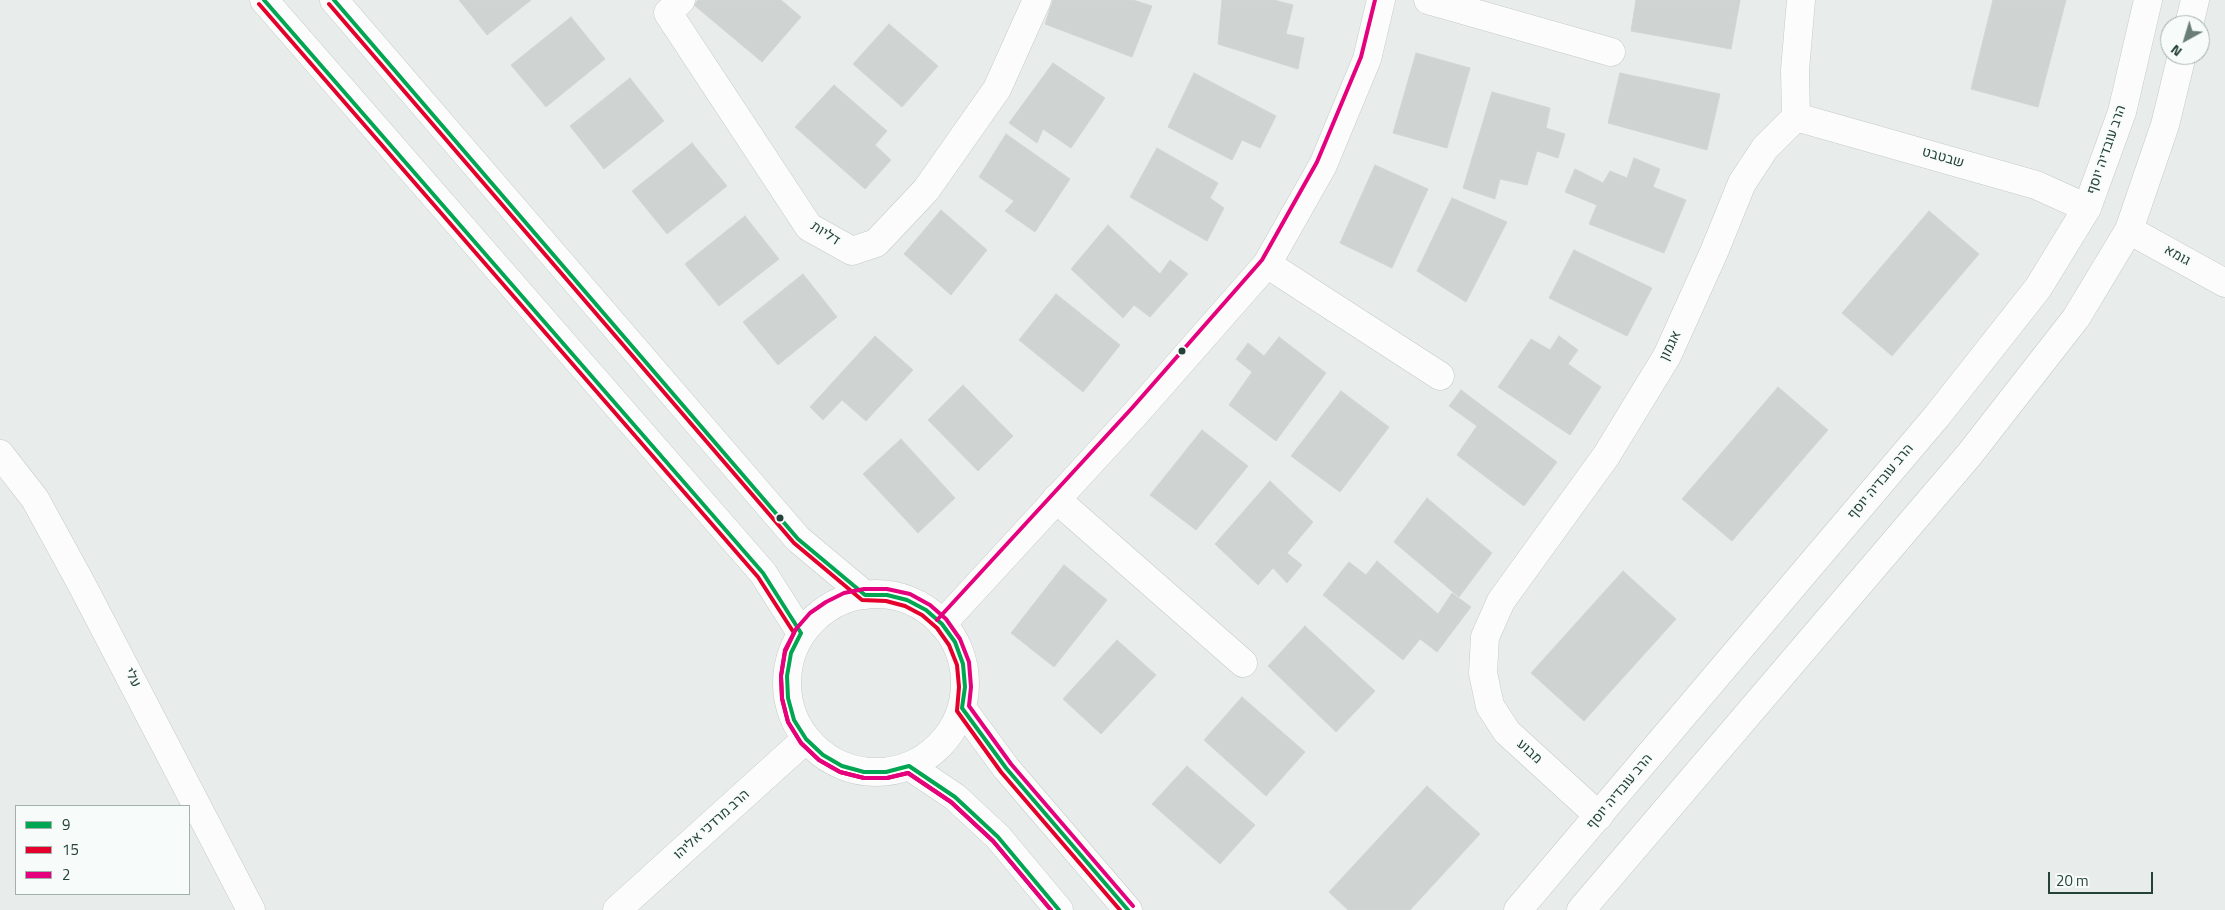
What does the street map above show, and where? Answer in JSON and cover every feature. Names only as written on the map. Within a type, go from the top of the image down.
[{"type":"street","points":[[264,0],[763,573],[801,633]]},
{"type":"street","points":[[334,0],[798,539],[865,594]]},
{"type":"street","name":"דליות","points":[[681,0],[668,13],[810,227],[852,250],[876,243],[926,190],[996,90],[1037,0]]},
{"type":"street","points":[[942,624],[1137,412],[1267,264],[1323,165],[1367,58],[1381,0]]},
{"type":"street","points":[[1428,0],[1611,52]]},
{"type":"street","points":[[1796,117],[1795,70],[1801,0]]},
{"type":"street","name":"הרב עובדיה יוסף","points":[[1518,910],[1937,416],[2038,288],[2087,208],[2122,112],[2148,0]]},
{"type":"street","points":[[2191,15],[2195,0]]},
{"type":"street","points":[[1582,910],[1969,455],[2076,318],[2129,230],[2165,125],[2180,65]]},
{"type":"street","name":"שבטבט","points":[[1796,117],[2036,185],[2087,208]]},
{"type":"street","name":"אגמון","points":[[1483,672],[1485,637],[1501,601],[1606,456],[1668,356],[1742,183],[1765,148],[1796,117]]},
{"type":"street","name":"גומא","points":[[2129,230],[2225,283]]},
{"type":"street","points":[[1267,264],[1440,376]]},
{"type":"street","name":"עלי","points":[[0,454],[35,499],[82,584],[251,910]]},
{"type":"street","points":[[1056,499],[1243,664]]},
{"type":"street","points":[[865,594],[887,595],[907,600],[926,610],[942,624],[955,642],[963,664],[965,686],[962,708],[954,727],[942,744],[927,757],[909,766],[879,772],[864,772],[842,766],[822,755],[806,739],[794,720],[787,691],[787,676],[791,653],[801,633],[814,618],[829,607],[846,599],[865,594]]},
{"type":"street","name":"מבוע","points":[[1483,672],[1490,706],[1507,732],[1599,816]]},
{"type":"street","points":[[962,708],[1006,768],[1128,910]]},
{"type":"street","name":"הרב מרדכי אליהו","points":[[617,910],[806,739]]},
{"type":"street","points":[[909,766],[955,797],[998,836],[1059,910]]},
{"type":"building","points":[[459,0],[531,0],[487,35]]},
{"type":"building","points":[[698,0],[781,0],[801,17],[762,62],[694,5]]},
{"type":"building","points":[[1053,0],[1133,0],[1152,6],[1132,57],[1045,24]]},
{"type":"building","points":[[1222,0],[1274,0],[1293,5],[1286,34],[1304,38],[1298,69],[1218,44]]},
{"type":"building","points":[[1636,0],[1740,0],[1731,49],[1631,31]]},
{"type":"building","points":[[1993,0],[2066,0],[2038,107],[1971,89]]},
{"type":"building","points":[[571,17],[605,59],[546,107],[511,65]]},
{"type":"building","points":[[889,24],[938,66],[902,107],[853,64]]},
{"type":"building","points":[[1416,53],[1470,68],[1447,148],[1393,133]]},
{"type":"building","points":[[1053,63],[1105,98],[1071,148],[1043,129],[1037,143],[1009,123]]},
{"type":"building","points":[[1194,73],[1276,116],[1260,148],[1242,140],[1232,160],[1168,127]]},
{"type":"building","points":[[1620,73],[1720,94],[1707,150],[1608,123]]},
{"type":"building","points":[[630,78],[664,121],[604,169],[570,126]]},
{"type":"building","points":[[834,85],[887,131],[875,145],[891,160],[865,189],[795,127]]},
{"type":"building","points":[[1492,92],[1550,108],[1546,128],[1565,134],[1558,158],[1537,151],[1527,185],[1500,179],[1495,199],[1463,188]]},
{"type":"building","points":[[1006,134],[1070,179],[1035,232],[1005,211],[1014,201],[979,177]]},
{"type":"building","points":[[692,143],[727,186],[667,234],[632,191]]},
{"type":"building","points":[[1157,148],[1218,183],[1210,198],[1224,208],[1207,241],[1130,197]]},
{"type":"building","points":[[1634,158],[1660,169],[1653,187],[1686,200],[1664,253],[1589,224],[1597,205],[1565,192],[1575,169],[1603,183],[1610,171],[1627,178]]},
{"type":"building","points":[[1375,165],[1428,189],[1392,268],[1340,243]]},
{"type":"building","points":[[1452,198],[1507,222],[1466,302],[1417,271]]},
{"type":"building","points":[[941,210],[987,250],[951,295],[904,254]]},
{"type":"building","points":[[1929,211],[1979,254],[1892,356],[1842,313]]},
{"type":"building","points":[[745,216],[779,259],[719,306],[685,264]]},
{"type":"building","points":[[1108,225],[1160,274],[1170,260],[1188,274],[1150,317],[1134,305],[1123,318],[1071,269]]},
{"type":"building","points":[[1574,250],[1652,288],[1627,336],[1549,298]]},
{"type":"building","points":[[803,274],[837,317],[778,365],[743,322]]},
{"type":"building","points":[[1056,294],[1120,345],[1083,392],[1019,340]]},
{"type":"building","points":[[875,336],[913,370],[866,421],[842,400],[823,420],[810,407]]},
{"type":"building","points":[[1559,336],[1578,350],[1568,364],[1601,387],[1570,435],[1498,387],[1531,339],[1550,350]]},
{"type":"building","points":[[1279,337],[1326,373],[1276,441],[1229,405],[1252,372],[1236,359],[1248,343],[1264,356]]},
{"type":"building","points":[[963,385],[1013,436],[978,471],[928,420]]},
{"type":"building","points":[[1778,387],[1828,430],[1732,541],[1682,499]]},
{"type":"building","points":[[1461,390],[1557,462],[1524,506],[1457,455],[1477,426],[1449,406]]},
{"type":"building","points":[[1341,391],[1389,427],[1340,492],[1291,456]]},
{"type":"building","points":[[1202,430],[1248,466],[1196,530],[1150,495]]},
{"type":"building","points":[[901,439],[955,498],[918,533],[863,474]]},
{"type":"building","points":[[1270,481],[1313,522],[1287,553],[1302,565],[1287,583],[1273,568],[1258,585],[1215,544]]},
{"type":"building","points":[[1427,498],[1492,553],[1459,597],[1394,542]]},
{"type":"building","points":[[1377,561],[1438,614],[1452,593],[1471,607],[1437,652],[1420,639],[1403,660],[1323,595],[1349,562],[1366,575]]},
{"type":"building","points":[[1064,565],[1107,600],[1054,667],[1011,633]]},
{"type":"building","points":[[1623,571],[1676,619],[1584,721],[1531,673]]},
{"type":"building","points":[[1305,626],[1375,691],[1336,732],[1268,666]]},
{"type":"building","points":[[1117,640],[1156,675],[1101,734],[1063,699]]},
{"type":"building","points":[[1242,697],[1305,752],[1266,796],[1204,740]]},
{"type":"building","points":[[1187,766],[1255,825],[1220,864],[1152,804]]},
{"type":"building","points":[[1427,786],[1480,834],[1410,910],[1348,910],[1329,892]]},
{"type":"transit line","name":"9","points":[[264,0],[763,573],[801,633],[791,653],[787,676],[788,698],[794,720],[806,739],[823,755],[842,766],[864,772],[886,772],[909,766],[955,797],[998,837],[1059,910]]},
{"type":"transit line","name":"9","points":[[334,0],[798,539],[865,595],[887,595],[907,600],[926,610],[942,624],[955,642],[963,664],[965,687],[962,708],[1006,768],[1128,910]]},
{"type":"transit line","name":"2","points":[[937,620],[1132,408],[1262,260],[1317,162],[1361,57],[1375,0]]},
{"type":"transit line","name":"15","points":[[259,4],[758,577],[794,633],[785,652],[781,676],[782,698],[788,722],[801,743],[819,760],[840,772],[864,778],[887,778],[908,773],[951,802],[993,841],[1051,910]]},
{"type":"transit line","name":"15","points":[[329,4],[794,543],[862,600],[886,601],[905,606],[922,615],[937,628],[949,645],[957,665],[959,687],[957,711],[1001,772],[1120,910]]},
{"type":"transit line","name":"2","points":[[1051,910],[993,841],[951,802],[908,773],[887,778],[864,778],[840,772],[819,760],[801,743],[788,722],[782,699],[781,676],[785,650],[796,629],[810,613],[844,593],[864,589],[887,589],[910,594],[930,605],[946,619],[960,639],[969,662],[971,687],[969,706],[1011,764],[1133,906]]}]
